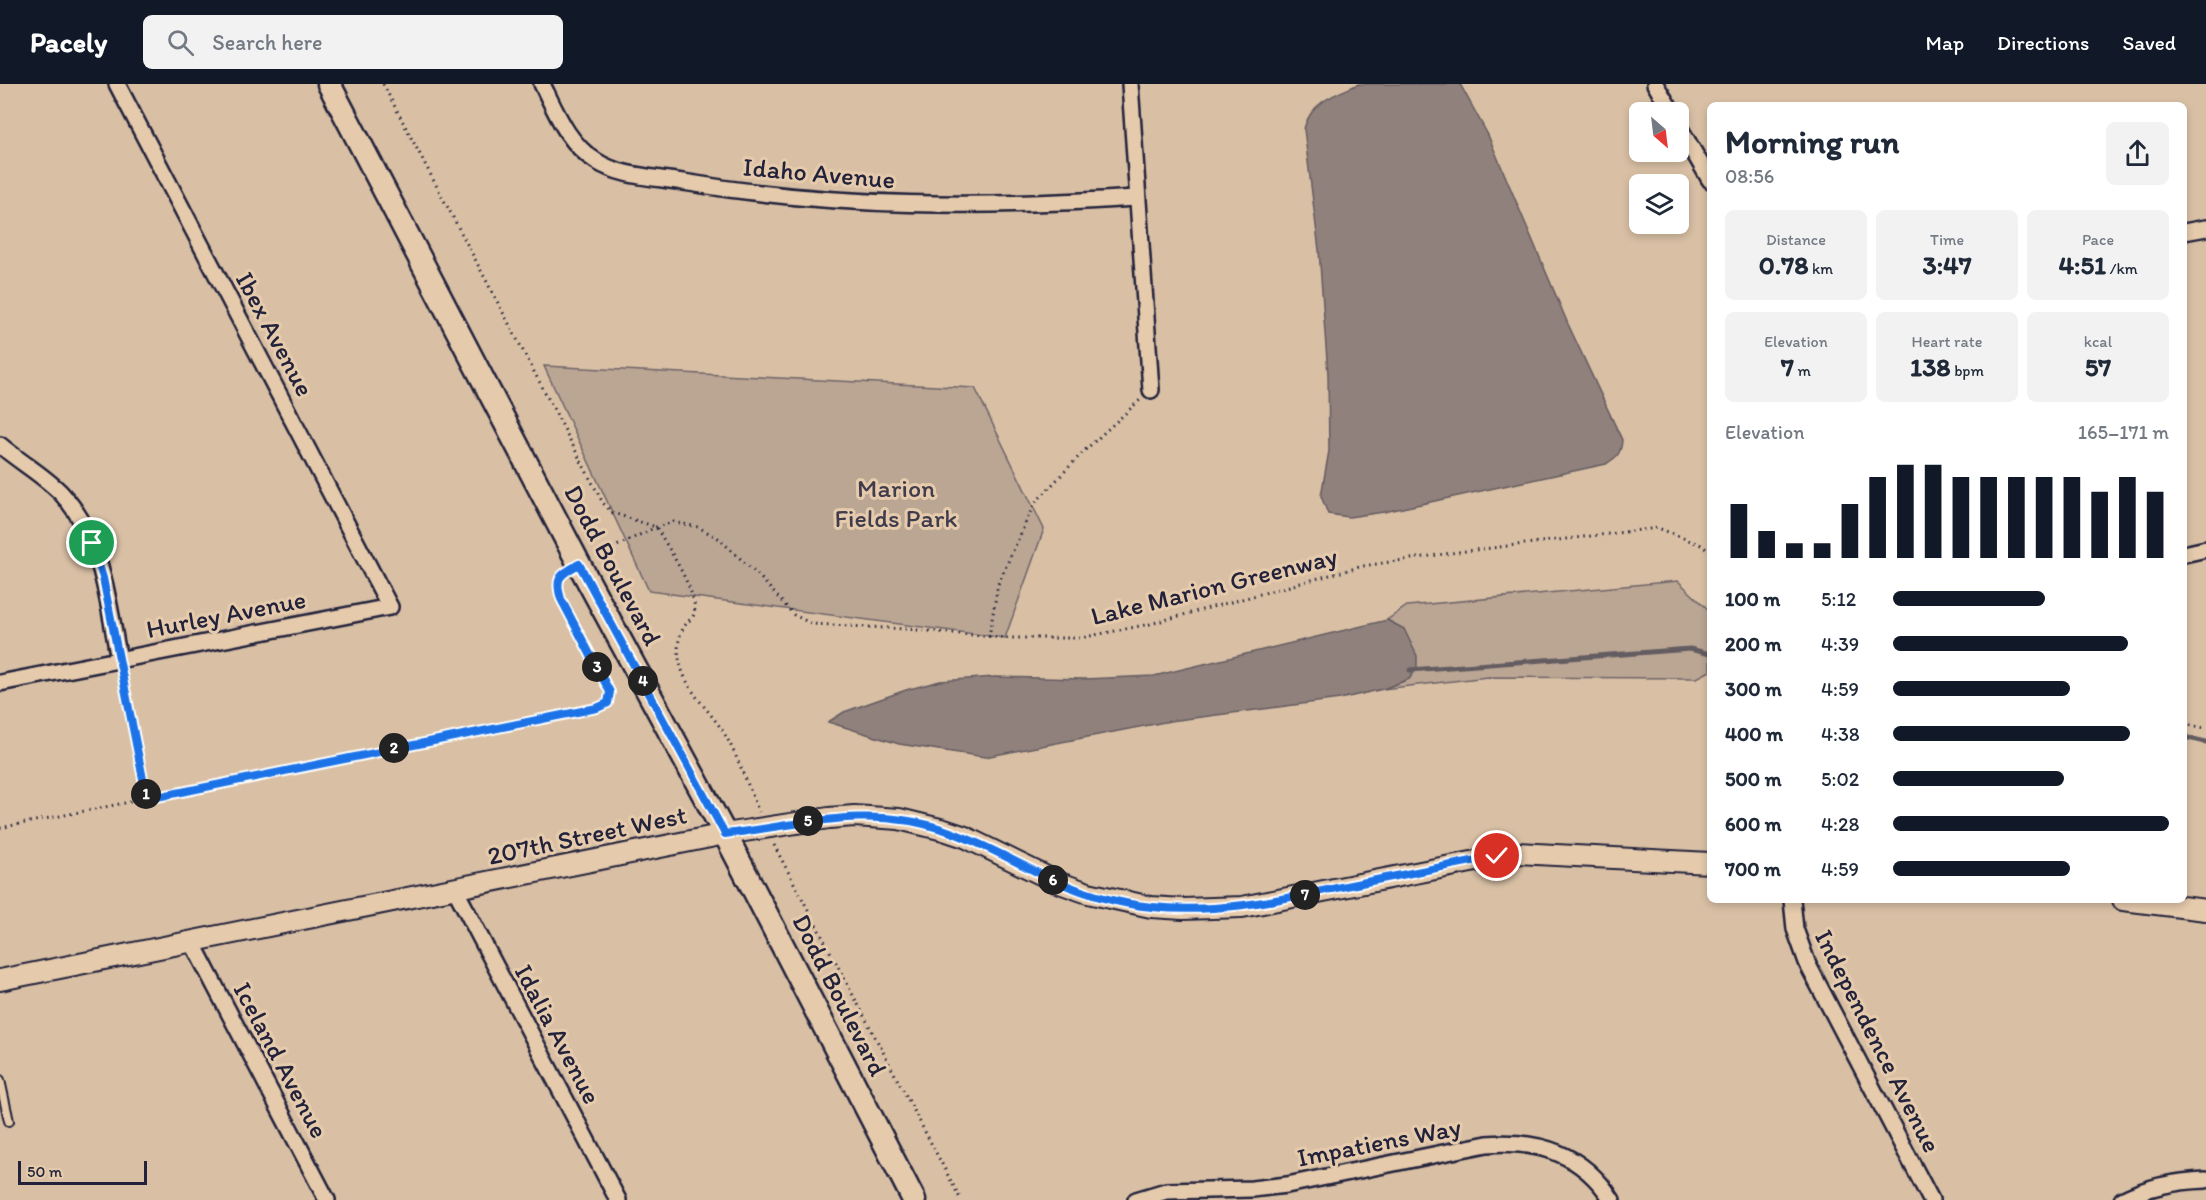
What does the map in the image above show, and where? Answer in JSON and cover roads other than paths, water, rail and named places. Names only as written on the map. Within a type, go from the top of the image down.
[{"type":"main road","name":"Dodd Boulevard","points":[[329,84],[579,564],[725,834],[914,1200]]},
{"type":"street","name":"Ibex Avenue","points":[[117,84],[390,607]]},
{"type":"street","name":"Idaho Avenue","points":[[542,84],[576,145],[595,161],[620,171],[765,194],[882,204],[1000,205],[1136,198]]},
{"type":"street","points":[[1130,84],[1136,198],[1151,390]]},
{"type":"street","points":[[1655,84],[1666,102]]},
{"type":"street","points":[[1689,144],[1707,175]]},
{"type":"street","points":[[2187,231],[2206,228]]},
{"type":"street","points":[[0,445],[50,482],[84,526],[99,562],[119,660]]},
{"type":"street","points":[[2187,553],[2206,549]]},
{"type":"street","name":"Hurley Avenue","points":[[0,683],[390,607]]},
{"type":"street","name":"207th Street West","points":[[0,980],[725,834],[854,816],[910,821],[965,837],[1057,882],[1088,893],[1151,907],[1183,909],[1242,907],[1517,853],[1707,863]]},
{"type":"street","name":"Idalia Avenue","points":[[455,889],[618,1200]]},
{"type":"street","name":"Independence Avenue","points":[[1792,903],[1795,929],[1808,965],[1931,1200]]},
{"type":"street","points":[[2148,903],[2206,910]]},
{"type":"street","name":"Iceland Avenue","points":[[192,942],[327,1200]]},
{"type":"street","name":"Impatiens Way","points":[[1144,1198],[1166,1191],[1252,1189],[1287,1185],[1487,1144],[1507,1143],[1543,1147],[1561,1153],[1593,1176],[1612,1200]]},
{"type":"street","points":[[2122,1200],[2163,1184],[2206,1180]]},
{"type":"lane","points":[[0,1080],[9,1121]]},
{"type":"waterway","points":[[1410,670],[1690,649],[1707,653]]},
{"type":"waterway","points":[[2187,738],[2206,742]]},
{"type":"park label","name":"Marion Fields Park","points":[[896,502]]}]
